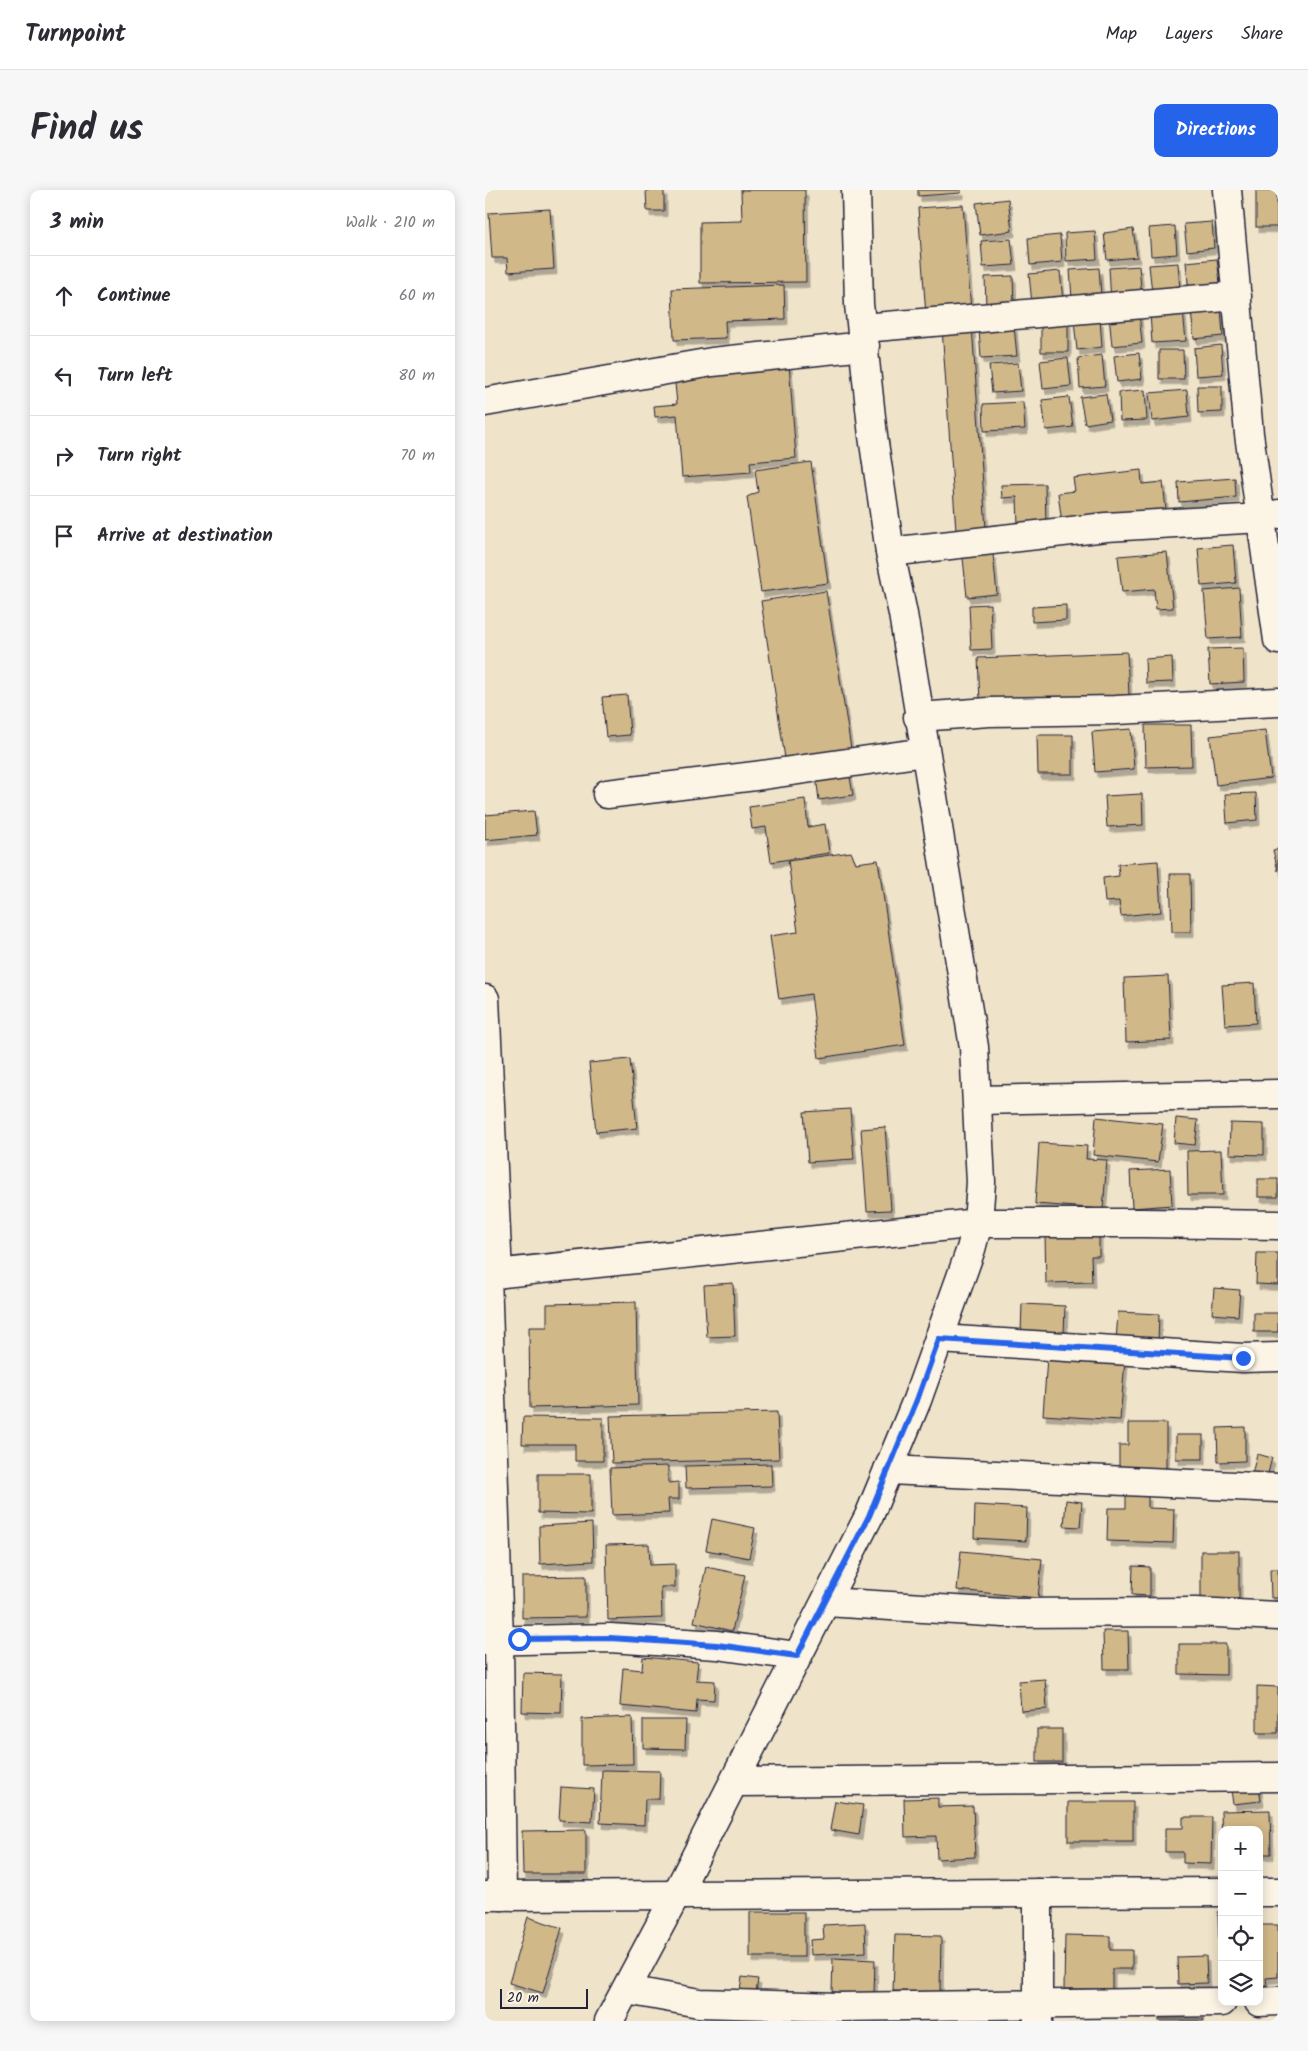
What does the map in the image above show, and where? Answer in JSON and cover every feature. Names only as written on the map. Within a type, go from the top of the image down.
[{"type":"street","points":[[609,2021],[677,1895],[869,1516],[939,1339],[971,1249],[978,1223],[981,1182],[974,1047],[918,716],[903,614],[890,552],[873,436],[859,304],[856,190]]},
{"type":"street","points":[[1227,190],[1249,434],[1270,516],[1278,640]]},
{"type":"street","points":[[485,402],[864,337],[1237,296]]},
{"type":"street","points":[[890,552],[1106,527],[1270,516]]},
{"type":"street","points":[[918,716],[989,712],[1116,710],[1278,702]]},
{"type":"street","points":[[607,794],[755,776],[925,752]]},
{"type":"street","points":[[485,999],[490,1274],[493,1896],[1218,1892]]},
{"type":"street","points":[[978,1100],[1278,1094]]},
{"type":"street","points":[[490,1274],[978,1223],[1278,1225]]},
{"type":"street","points":[[939,1339],[1243,1358],[1278,1357]]},
{"type":"street","points":[[888,1470],[1278,1488]]},
{"type":"street","points":[[825,1602],[1004,1614],[1196,1612],[1278,1616]]},
{"type":"street","points":[[492,1641],[610,1638],[717,1645],[797,1656]]},
{"type":"street","points":[[735,1782],[1278,1777]]},
{"type":"street","points":[[1263,1892],[1278,1892]]},
{"type":"street","points":[[1038,1893],[1038,2012]]},
{"type":"street","points":[[627,1990],[699,2003],[1038,2012],[1218,2002]]},
{"type":"street","points":[[1263,2002],[1278,2001]]},
{"type":"building","points":[[646,190],[664,190],[664,211],[647,211]]},
{"type":"building","points":[[741,190],[805,190],[806,282],[700,283],[700,222],[742,221]]},
{"type":"building","points":[[918,190],[961,190],[961,193],[918,196]]},
{"type":"building","points":[[1256,190],[1277,190],[1277,227],[1256,227]]},
{"type":"building","points":[[1008,199],[1012,231],[980,235],[976,203]]},
{"type":"building","points":[[963,205],[971,311],[926,315],[918,208]]},
{"type":"building","points":[[550,209],[554,269],[508,272],[507,258],[492,258],[489,213]]},
{"type":"building","points":[[1212,222],[1214,248],[1187,251],[1184,224]]},
{"type":"building","points":[[1175,226],[1177,254],[1151,256],[1149,228]]},
{"type":"building","points":[[1133,229],[1137,257],[1107,260],[1104,233]]},
{"type":"building","points":[[1095,231],[1097,259],[1066,261],[1065,233]]},
{"type":"building","points":[[1060,235],[1062,262],[1030,265],[1028,238]]},
{"type":"building","points":[[1011,239],[1014,265],[983,267],[981,241]]},
{"type":"building","points":[[1217,259],[1221,290],[1189,293],[1186,262]]},
{"type":"building","points":[[1178,263],[1180,290],[1152,293],[1149,265]]},
{"type":"building","points":[[1139,266],[1142,299],[1111,302],[1109,268]]},
{"type":"building","points":[[1099,268],[1101,296],[1072,299],[1070,270]]},
{"type":"building","points":[[1060,271],[1063,301],[1032,304],[1029,274]]},
{"type":"building","points":[[1013,276],[1014,306],[986,306],[985,277]]},
{"type":"building","points":[[784,285],[785,319],[725,321],[726,338],[674,340],[672,289]]},
{"type":"building","points":[[1221,309],[1223,336],[1194,339],[1191,311]]},
{"type":"building","points":[[1183,311],[1186,341],[1152,343],[1150,313]]},
{"type":"building","points":[[1139,313],[1142,343],[1112,346],[1109,316]]},
{"type":"building","points":[[1100,319],[1102,347],[1077,350],[1074,321]]},
{"type":"building","points":[[1068,321],[1068,352],[1041,352],[1041,322]]},
{"type":"building","points":[[972,326],[986,529],[956,531],[942,328]]},
{"type":"building","points":[[1014,326],[1017,356],[981,358],[979,329]]},
{"type":"building","points":[[1221,345],[1223,374],[1196,376],[1194,348]]},
{"type":"building","points":[[1159,350],[1183,350],[1184,379],[1159,379]]},
{"type":"building","points":[[1139,353],[1142,379],[1117,382],[1114,356]]},
{"type":"building","points":[[1102,355],[1105,386],[1080,388],[1078,358]]},
{"type":"building","points":[[1068,358],[1071,386],[1043,389],[1040,361]]},
{"type":"building","points":[[1018,363],[1021,391],[992,393],[989,365]]},
{"type":"building","points":[[789,364],[796,458],[750,462],[751,472],[682,477],[677,415],[655,417],[654,406],[677,404],[674,373]]},
{"type":"building","points":[[1197,386],[1222,386],[1222,412],[1198,413]]},
{"type":"building","points":[[1145,390],[1147,420],[1120,421],[1119,392]]},
{"type":"building","points":[[1187,390],[1189,417],[1152,421],[1149,393]]},
{"type":"building","points":[[1106,394],[1110,420],[1085,424],[1080,397]]},
{"type":"building","points":[[1069,397],[1073,427],[1046,430],[1042,400]]},
{"type":"building","points":[[1023,402],[1025,429],[984,431],[983,404]]},
{"type":"building","points":[[811,462],[828,583],[761,592],[747,497],[758,492],[755,470]]},
{"type":"building","points":[[1141,470],[1142,484],[1163,482],[1166,510],[1062,523],[1058,493],[1075,491],[1073,478]]},
{"type":"building","points":[[1235,478],[1236,497],[1179,502],[1178,482]]},
{"type":"building","points":[[1045,484],[1046,526],[1018,526],[1017,497],[1002,498],[1001,485]]},
{"type":"building","points":[[1233,545],[1236,583],[1201,586],[1198,548]]},
{"type":"building","points":[[1167,552],[1173,608],[1156,609],[1154,589],[1122,592],[1118,556]]},
{"type":"building","points":[[993,554],[997,594],[967,597],[963,558]]},
{"type":"building","points":[[1239,588],[1242,637],[1208,639],[1204,591]]},
{"type":"building","points":[[826,591],[852,755],[786,765],[761,601]]},
{"type":"building","points":[[990,604],[992,649],[971,650],[969,605]]},
{"type":"building","points":[[1066,605],[1066,620],[1032,622],[1032,607]]},
{"type":"building","points":[[1243,648],[1244,682],[1210,684],[1208,649]]},
{"type":"building","points":[[1127,652],[1129,695],[980,701],[978,658]]},
{"type":"building","points":[[1172,657],[1173,682],[1146,683],[1145,659]]},
{"type":"building","points":[[627,695],[630,735],[606,737],[602,697]]},
{"type":"building","points":[[1145,725],[1191,725],[1192,766],[1146,767]]},
{"type":"building","points":[[1131,729],[1134,769],[1095,772],[1092,732]]},
{"type":"building","points":[[1265,730],[1271,778],[1216,785],[1210,736]]},
{"type":"building","points":[[1037,735],[1073,735],[1073,774],[1038,774]]},
{"type":"building","points":[[849,771],[853,795],[819,800],[816,776]]},
{"type":"building","points":[[1256,793],[1257,820],[1227,823],[1225,794]]},
{"type":"building","points":[[1142,794],[1143,825],[1107,827],[1105,796]]},
{"type":"building","points":[[805,799],[808,827],[825,824],[829,853],[771,862],[766,827],[752,829],[749,807]]},
{"type":"building","points":[[534,811],[537,835],[485,840],[485,815]]},
{"type":"building","points":[[1278,849],[1278,871],[1273,850]]},
{"type":"building","points":[[851,852],[856,863],[878,860],[905,1045],[819,1058],[811,994],[779,999],[770,936],[798,932],[788,861]]},
{"type":"building","points":[[1158,861],[1161,912],[1121,916],[1119,901],[1105,902],[1103,878],[1119,876],[1118,864]]},
{"type":"building","points":[[1170,874],[1190,874],[1191,932],[1172,932]]},
{"type":"building","points":[[1168,976],[1171,1040],[1126,1042],[1124,978]]},
{"type":"building","points":[[1254,983],[1256,1023],[1225,1025],[1222,985]]},
{"type":"building","points":[[630,1059],[637,1128],[596,1132],[589,1063]]},
{"type":"building","points":[[850,1109],[854,1159],[808,1162],[804,1112]]},
{"type":"building","points":[[1096,1117],[1163,1124],[1158,1162],[1093,1155]]},
{"type":"building","points":[[1176,1118],[1198,1120],[1195,1145],[1174,1143]]},
{"type":"building","points":[[1230,1123],[1264,1124],[1264,1155],[1229,1154]]},
{"type":"building","points":[[885,1127],[891,1210],[867,1211],[861,1129]]},
{"type":"building","points":[[1039,1143],[1087,1146],[1086,1159],[1107,1160],[1103,1209],[1035,1204]]},
{"type":"building","points":[[1221,1150],[1223,1195],[1188,1195],[1187,1151]]},
{"type":"building","points":[[1170,1169],[1172,1205],[1132,1208],[1130,1171]]},
{"type":"building","points":[[1258,1179],[1278,1179],[1278,1197],[1258,1197]]},
{"type":"building","points":[[1099,1233],[1099,1256],[1091,1256],[1092,1282],[1046,1283],[1045,1234]]},
{"type":"building","points":[[1257,1253],[1278,1253],[1278,1285],[1256,1284]]},
{"type":"building","points":[[733,1283],[735,1336],[707,1337],[704,1285]]},
{"type":"building","points":[[1214,1288],[1240,1290],[1238,1316],[1212,1314]]},
{"type":"building","points":[[636,1302],[638,1405],[530,1408],[529,1327],[547,1327],[547,1304]]},
{"type":"building","points":[[1022,1304],[1065,1306],[1064,1335],[1021,1333]]},
{"type":"building","points":[[1118,1312],[1159,1314],[1158,1344],[1116,1342]]},
{"type":"building","points":[[1254,1313],[1278,1313],[1278,1332],[1254,1332]]},
{"type":"building","points":[[1047,1357],[1125,1361],[1120,1420],[1043,1415]]},
{"type":"building","points":[[777,1412],[779,1459],[612,1463],[610,1416]]},
{"type":"building","points":[[523,1417],[603,1418],[603,1461],[575,1461],[575,1444],[522,1444]]},
{"type":"building","points":[[1128,1423],[1166,1423],[1166,1469],[1119,1470],[1119,1445],[1128,1445]]},
{"type":"building","points":[[1245,1427],[1245,1461],[1218,1462],[1217,1428]]},
{"type":"building","points":[[1176,1435],[1203,1435],[1203,1459],[1176,1459]]},
{"type":"building","points":[[1257,1454],[1272,1458],[1267,1477],[1252,1474]]},
{"type":"building","points":[[771,1464],[772,1486],[686,1488],[685,1466]]},
{"type":"building","points":[[668,1466],[668,1483],[679,1482],[679,1499],[668,1499],[669,1513],[612,1515],[610,1468]]},
{"type":"building","points":[[538,1474],[591,1474],[591,1514],[538,1513]]},
{"type":"building","points":[[1126,1494],[1148,1495],[1148,1508],[1174,1509],[1173,1543],[1107,1541],[1108,1508],[1126,1508]]},
{"type":"building","points":[[1066,1500],[1082,1502],[1080,1527],[1064,1526]]},
{"type":"building","points":[[975,1505],[1027,1508],[1026,1541],[974,1538]]},
{"type":"building","points":[[712,1519],[755,1528],[749,1558],[706,1550]]},
{"type":"building","points":[[592,1523],[593,1561],[540,1564],[539,1526]]},
{"type":"building","points":[[649,1544],[650,1565],[675,1564],[675,1587],[661,1587],[662,1618],[608,1620],[606,1545]]},
{"type":"building","points":[[961,1551],[1042,1559],[1038,1598],[957,1590]]},
{"type":"building","points":[[1201,1551],[1239,1551],[1239,1599],[1201,1599]]},
{"type":"building","points":[[1133,1566],[1150,1567],[1150,1596],[1132,1595]]},
{"type":"building","points":[[706,1567],[745,1575],[732,1631],[694,1622]]},
{"type":"building","points":[[1270,1569],[1278,1569],[1278,1598],[1271,1598]]},
{"type":"building","points":[[586,1576],[586,1617],[522,1618],[522,1577]]},
{"type":"building","points":[[1103,1631],[1128,1631],[1129,1669],[1104,1669]]},
{"type":"building","points":[[1179,1644],[1226,1644],[1226,1675],[1179,1674]]},
{"type":"building","points":[[643,1657],[698,1662],[696,1680],[715,1681],[714,1700],[697,1699],[696,1713],[620,1706],[623,1668],[642,1670]]},
{"type":"building","points":[[523,1673],[562,1674],[561,1713],[522,1712]]},
{"type":"building","points":[[1045,1679],[1047,1709],[1021,1711],[1019,1681]]},
{"type":"building","points":[[1257,1686],[1278,1687],[1278,1733],[1257,1733]]},
{"type":"building","points":[[632,1717],[633,1764],[582,1765],[582,1719]]},
{"type":"building","points":[[643,1720],[686,1720],[685,1749],[643,1748]]},
{"type":"building","points":[[1037,1729],[1062,1729],[1062,1762],[1037,1762]]},
{"type":"building","points":[[602,1770],[660,1771],[659,1799],[645,1799],[644,1825],[600,1823]]},
{"type":"building","points":[[561,1787],[594,1789],[592,1822],[559,1820]]},
{"type":"building","points":[[1259,1787],[1261,1801],[1233,1804],[1231,1790]]},
{"type":"building","points":[[938,1798],[938,1807],[973,1806],[975,1857],[937,1859],[936,1836],[905,1837],[904,1799]]},
{"type":"building","points":[[835,1801],[863,1805],[859,1835],[830,1830]]},
{"type":"building","points":[[1068,1802],[1133,1802],[1133,1841],[1068,1841]]},
{"type":"building","points":[[1270,1810],[1271,1854],[1263,1854],[1263,1826],[1221,1826],[1221,1811]]},
{"type":"building","points":[[1183,1817],[1212,1817],[1211,1864],[1183,1863],[1183,1852],[1165,1852],[1165,1828],[1183,1828]]},
{"type":"building","points":[[586,1830],[586,1874],[523,1874],[522,1831]]},
{"type":"building","points":[[750,1912],[804,1912],[804,1957],[750,1957]]},
{"type":"building","points":[[528,1917],[562,1928],[543,1993],[509,1983]]},
{"type":"building","points":[[865,1923],[866,1952],[811,1955],[810,1940],[824,1939],[823,1925]]},
{"type":"building","points":[[1263,1925],[1278,1925],[1278,1977],[1266,1978],[1267,1990],[1263,1990]]},
{"type":"building","points":[[895,1935],[941,1936],[940,1992],[893,1991]]},
{"type":"building","points":[[1065,1935],[1110,1936],[1110,1950],[1132,1950],[1132,1969],[1112,1969],[1112,1989],[1064,1989]]},
{"type":"building","points":[[1206,1956],[1207,1983],[1178,1984],[1177,1957]]},
{"type":"building","points":[[833,1958],[875,1960],[874,1994],[832,1992]]},
{"type":"building","points":[[742,1977],[758,1979],[756,1993],[740,1991]]},
{"type":"building","points":[[1159,2019],[1204,2019],[1204,2021],[1159,2021]]},
{"type":"route","points":[[519,1639],[610,1638],[717,1645],[797,1656],[869,1516],[917,1400],[939,1339],[1243,1358]]}]
